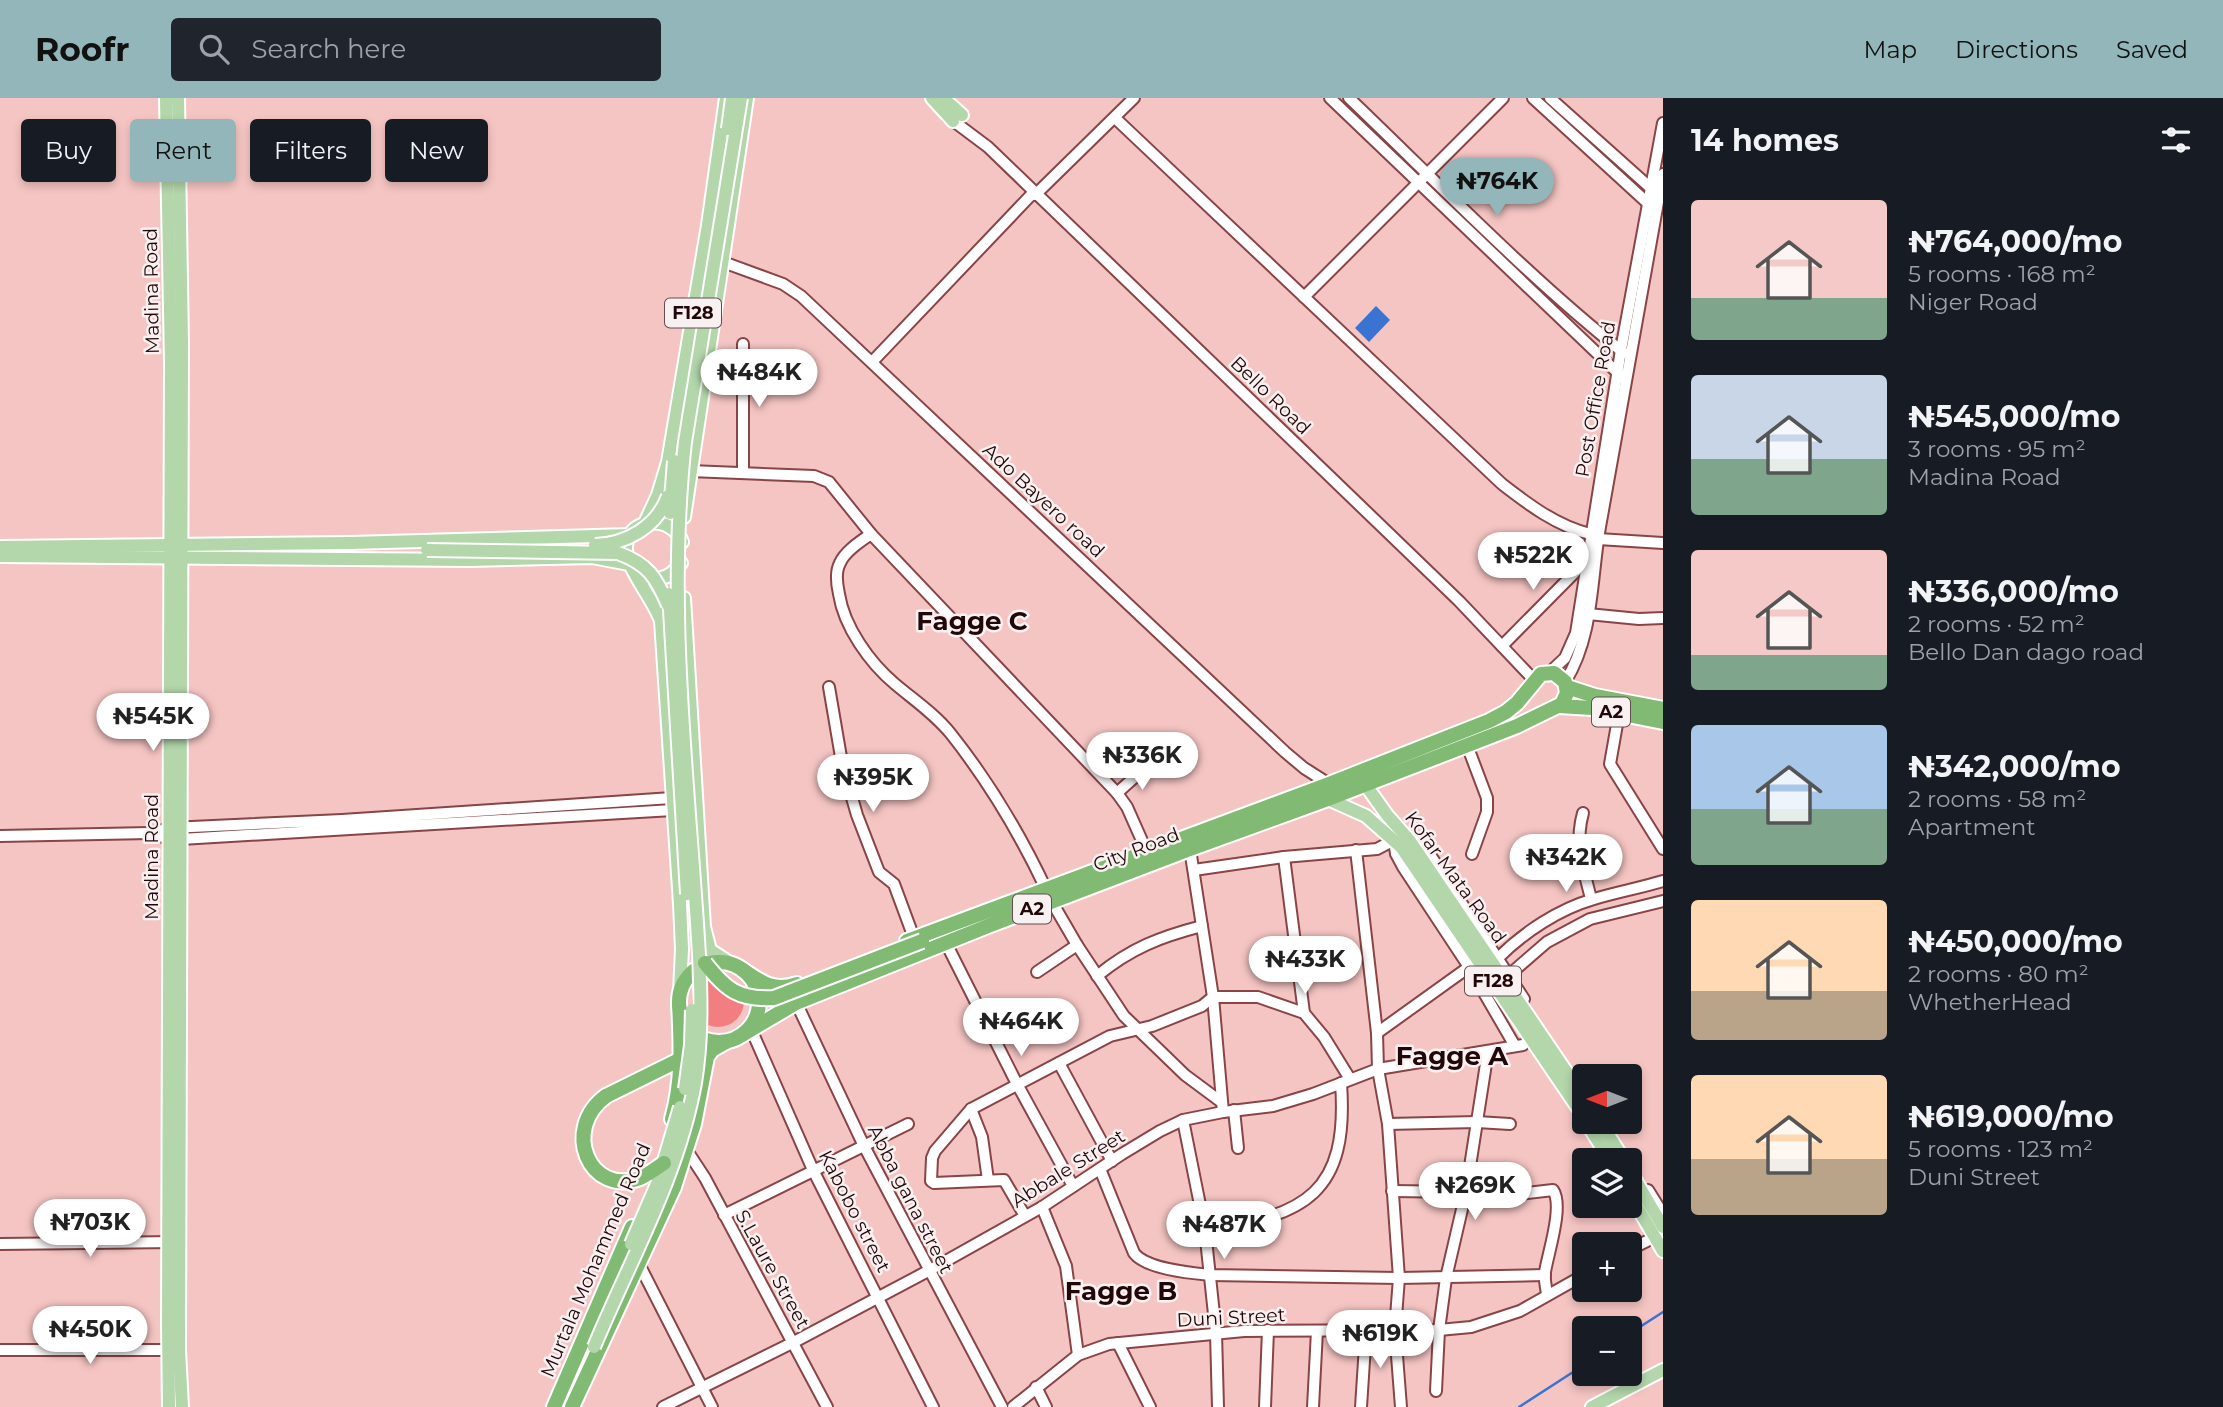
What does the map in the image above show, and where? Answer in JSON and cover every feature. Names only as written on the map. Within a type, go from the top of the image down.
[{"type":"highway","name":"A2","points":[[1533,682],[1541,674],[1549,673],[1558,675],[1566,684],[1586,694],[1663,709]]},
{"type":"highway","points":[[1533,682],[1530,689],[1533,702],[1543,709],[1554,708]]},
{"type":"highway","name":"City Road","points":[[747,1032],[796,1003],[946,943],[1147,852],[1489,721],[1506,712],[1533,682]]},
{"type":"highway","name":"A2","points":[[1554,708],[1565,699],[1566,684]]},
{"type":"highway","name":"City Road","points":[[918,940],[930,937],[937,930],[956,921],[1049,896],[1328,799],[1554,708],[1619,713],[1663,722]]},
{"type":"highway","points":[[702,959],[724,986],[739,995],[759,999],[774,998],[918,940]]},
{"type":"highway","points":[[720,1042],[704,1039],[694,1033],[681,1014],[679,997],[687,978],[699,967],[714,962],[737,967],[770,987],[788,987],[918,940]]},
{"type":"highway","points":[[737,967],[752,979],[759,1002],[757,1015],[747,1032]]},
{"type":"highway","name":"Murtala Mohammed Road","points":[[554,1407],[659,1165],[674,1114],[681,1059],[679,997]]},
{"type":"highway","name":"A2","points":[[720,1042],[747,1032]]},
{"type":"highway","points":[[664,1163],[640,1178],[631,1180],[615,1179],[595,1168],[586,1154],[582,1136],[589,1115],[606,1096],[720,1042]]},
{"type":"highway","name":"Murtala Mohammed Road","points":[[572,1407],[674,1187],[694,1124],[707,1057],[720,1042]]},
{"type":"main road","name":"Madina Road","points":[[166,98],[170,119]]},
{"type":"main road","name":"Madina Road","points":[[174,119],[178,98]]},
{"type":"main road","name":"F128","points":[[630,535],[645,523],[658,495],[668,462],[708,225],[726,98]]},
{"type":"main road","points":[[582,1385],[590,1345],[664,1163],[686,1082],[691,1045],[693,999],[668,555],[671,490],[677,441],[732,98]]},
{"type":"main road","points":[[566,1381],[590,1345],[665,1187],[687,1117],[700,1046],[702,959],[681,684],[677,555],[679,503],[685,442],[741,98]]},
{"type":"main road","name":"F128","points":[[737,967],[710,950],[704,927],[684,614],[682,538],[747,98]]},
{"type":"main road","points":[[929,98],[958,118]]},
{"type":"main road","points":[[945,98],[958,118]]},
{"type":"main road","name":"Madina Road","points":[[169,1407],[174,1350],[175,551],[182,343],[175,182]]},
{"type":"main road","points":[[391,559],[428,547],[599,545],[620,541],[648,526],[666,503],[671,490]]},
{"type":"main road","points":[[645,523],[662,522],[682,538]]},
{"type":"main road","points":[[0,556],[630,535],[626,547],[631,568],[656,606],[661,621],[682,949],[679,997]]},
{"type":"main road","points":[[390,541],[428,547],[618,553],[632,558],[654,575],[670,608]]},
{"type":"main road","points":[[0,547],[391,559],[504,560],[592,557],[631,568],[643,578],[653,580],[673,573],[684,554]]},
{"type":"main road","name":"Kofar Mata Road","points":[[1365,784],[1572,1100]]},
{"type":"main road","name":"Kofar Mata Road","points":[[1328,799],[1366,816],[1402,840],[1572,1081]]},
{"type":"main road","points":[[1642,1191],[1663,1227]]},
{"type":"main road","points":[[1642,1215],[1663,1251]]},
{"type":"main road","name":"Madina Road","points":[[174,1350],[182,1407]]},
{"type":"main road","points":[[1592,1407],[1663,1370]]},
{"type":"main road","points":[[1610,1407],[1663,1380]]},
{"type":"street","points":[[872,362],[1034,194],[1134,98]]},
{"type":"street","points":[[1330,98],[1621,377]]},
{"type":"street","points":[[1349,98],[1522,263],[1598,333],[1625,353]]},
{"type":"street","points":[[1304,297],[1417,181],[1503,98]]},
{"type":"street","points":[[1542,100],[1655,192]]},
{"type":"street","points":[[1542,100],[1652,208]]},
{"type":"street","name":"Bello Road","points":[[958,118],[1459,601],[1533,682]]},
{"type":"street","points":[[1115,118],[1502,484],[1529,505],[1566,527],[1594,537],[1663,543]]},
{"type":"street","name":"Post Office Road","points":[[1566,684],[1585,637],[1594,537],[1659,172],[1663,123]]},
{"type":"street","points":[[1634,175],[1659,172]]},
{"type":"street","name":"Ado Bayero road","points":[[723,262],[783,284],[801,296],[1285,752],[1329,784]]},
{"type":"street","points":[[1513,272],[1522,263]]},
{"type":"street","points":[[743,344],[743,473]]},
{"type":"street","points":[[690,471],[821,477],[829,482],[871,534],[1117,793],[1127,807],[1147,852]]},
{"type":"street","points":[[871,534],[840,563],[836,580],[849,624],[865,650],[892,682],[936,718],[950,734],[1013,823],[1077,945],[1124,1016],[1185,1075],[1226,1108]]},
{"type":"street","name":"Post Office Road","points":[[1549,673],[1565,658],[1572,646],[1580,613],[1587,560],[1594,537]]},
{"type":"street","points":[[1502,646],[1587,560]]},
{"type":"street","points":[[1588,614],[1639,619],[1663,618]]},
{"type":"street","points":[[829,687],[842,762],[857,815],[879,872],[894,884],[918,940]]},
{"type":"street","points":[[1619,713],[1610,764],[1663,849]]},
{"type":"street","points":[[1467,745],[1487,798],[1486,812],[1472,854]]},
{"type":"street","points":[[1117,793],[1147,766]]},
{"type":"street","points":[[0,836],[176,833],[673,804]]},
{"type":"street","points":[[1583,813],[1578,830],[1578,846],[1591,900]]},
{"type":"street","points":[[1194,870],[1284,856],[1377,849],[1402,840],[1418,839],[1572,1071]]},
{"type":"street","points":[[1377,1033],[1469,967],[1396,854],[1402,840]]},
{"type":"street","points":[[1190,849],[1213,998],[1226,1108],[1238,1149]]},
{"type":"street","points":[[1356,850],[1377,1033],[1378,1069],[1388,1124],[1399,1278],[1395,1330],[1401,1407]]},
{"type":"street","points":[[1284,856],[1304,1013]]},
{"type":"street","points":[[1498,958],[1516,940],[1557,915],[1591,900],[1663,881]]},
{"type":"street","points":[[1509,975],[1547,942],[1590,919],[1663,901]]},
{"type":"street","points":[[1097,976],[1121,957],[1151,941],[1202,926]]},
{"type":"street","points":[[946,943],[1017,1084],[1073,1186]]},
{"type":"street","points":[[1037,971],[1077,945]]},
{"type":"street","name":"Abbale Street","points":[[663,1407],[928,1271],[1042,1207],[1160,1130],[1183,1120],[1226,1108],[1273,1106],[1378,1069],[1519,1046],[1469,967]]},
{"type":"street","name":"Abba gana street","points":[[788,987],[864,1146],[1002,1407]]},
{"type":"street","points":[[1026,1216],[1007,1181],[1001,1179],[934,1183],[930,1177],[935,1151],[971,1109],[1110,1036],[1152,1026],[1202,1006],[1213,998],[1258,997],[1304,1013],[1324,1037],[1346,1081],[1339,1149],[1328,1175],[1314,1193],[1296,1206],[1273,1217],[1205,1230]]},
{"type":"street","name":"Kabobo street","points":[[747,1032],[813,1170],[933,1407]]},
{"type":"street","points":[[1436,1391],[1439,1330],[1446,1278],[1466,1192],[1488,1051]]},
{"type":"street","points":[[1059,1063],[1112,1161]]},
{"type":"street","points":[[971,1109],[982,1137],[988,1180]]},
{"type":"street","points":[[1183,1120],[1205,1230],[1216,1333],[1218,1407]]},
{"type":"street","points":[[724,1215],[908,1124]]},
{"type":"street","points":[[1388,1124],[1510,1124]]},
{"type":"street","points":[[1611,1134],[1663,1214]]},
{"type":"street","name":"S.Laure Street","points":[[685,1149],[705,1178],[827,1407]]},
{"type":"street","points":[[1100,1169],[1134,1253],[1139,1259],[1191,1274],[1399,1278],[1545,1275]]},
{"type":"street","points":[[1392,1191],[1510,1195],[1549,1189],[1555,1191],[1556,1214],[1545,1275],[1547,1294]]},
{"type":"street","points":[[1042,1207],[1066,1266],[1078,1355]]},
{"type":"street","points":[[1642,1244],[1647,1241]]},
{"type":"street","points":[[0,1244],[174,1242]]},
{"type":"street","points":[[639,1264],[712,1407]]},
{"type":"street","name":"Duni Street","points":[[1013,1407],[1078,1355],[1118,1343],[1216,1333],[1439,1330],[1471,1327],[1520,1311],[1572,1281]]},
{"type":"street","points":[[1265,1407],[1268,1331]]},
{"type":"street","points":[[1313,1407],[1317,1331]]},
{"type":"street","points":[[1361,1407],[1366,1331]]},
{"type":"street","points":[[1118,1343],[1150,1407]]},
{"type":"street","points":[[0,1350],[174,1350]]},
{"type":"street","points":[[1037,1387],[1046,1407]]},
{"type":"shaded area","points":[[718,975],[737,982],[744,1001],[737,1020],[718,1027],[699,1020],[692,1001],[699,982]]},
{"type":"water","points":[[1376,306],[1390,320],[1369,342],[1355,328]]},
{"type":"waterway","points":[[1642,1326],[1663,1312]]},
{"type":"waterway","points":[[1519,1407],[1572,1373]]},
{"type":"district","name":"Fagge C","points":[[972,621]]},
{"type":"district","name":"Fagge A","points":[[1452,1056]]},
{"type":"district","name":"Fagge B","points":[[1121,1291]]}]
